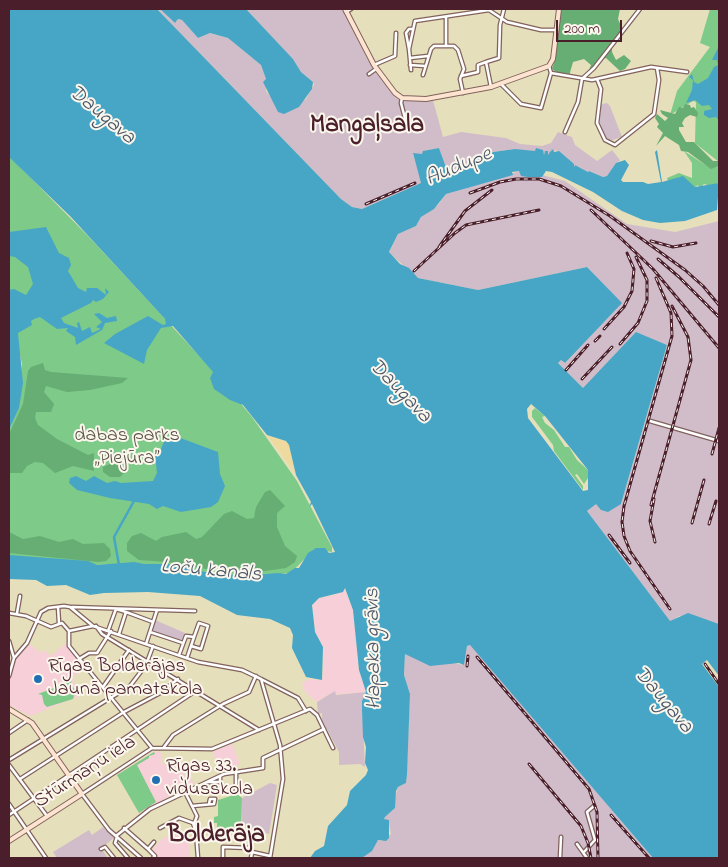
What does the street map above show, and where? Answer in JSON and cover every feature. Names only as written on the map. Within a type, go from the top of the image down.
[{"type":"main road","points":[[346,10],[375,67],[395,93],[402,98],[430,99],[502,84],[550,66],[553,62],[559,9]]},
{"type":"main road","points":[[9,709],[28,720],[70,775],[82,794]]},
{"type":"main road","name":"Stūrmaņu iela","points":[[9,841],[82,794]]},
{"type":"street","points":[[346,10],[351,9]]},
{"type":"street","points":[[461,76],[478,72],[478,65],[499,58],[501,20],[504,9]]},
{"type":"street","points":[[565,132],[578,102],[582,79],[594,68],[640,9]]},
{"type":"street","points":[[409,50],[415,21],[489,10],[501,20],[541,30],[557,30]]},
{"type":"street","points":[[446,17],[446,46]]},
{"type":"street","points":[[411,70],[406,33],[408,29],[412,29]]},
{"type":"street","points":[[369,74],[375,67],[395,56],[396,33]]},
{"type":"street","points":[[424,76],[430,48],[434,46],[457,47],[464,69],[461,76],[463,93]]},
{"type":"street","points":[[410,58],[428,56]]},
{"type":"street","points":[[486,62],[491,87]]},
{"type":"street","points":[[410,65],[425,66]]},
{"type":"street","points":[[502,84],[521,104],[541,108],[551,73],[550,66]]},
{"type":"street","points":[[551,73],[597,80],[638,69],[657,68],[687,72]]},
{"type":"street","points":[[597,80],[601,90],[597,123],[605,140],[609,144],[615,145],[654,114],[659,80],[657,68]]},
{"type":"street","points":[[402,98],[401,103],[406,122]]},
{"type":"street","points":[[650,421],[719,441]]},
{"type":"street","points":[[17,614],[20,596]]},
{"type":"street","points":[[58,607],[58,623]]},
{"type":"street","points":[[70,607],[95,626],[210,666],[242,670],[298,698],[306,711],[312,709],[333,748]]},
{"type":"street","points":[[9,676],[14,658],[27,643],[42,610],[70,607],[195,611]]},
{"type":"street","points":[[116,609],[153,622]]},
{"type":"street","points":[[79,659],[89,653],[97,653],[108,638],[116,609]]},
{"type":"street","points":[[136,616],[138,609]]},
{"type":"street","points":[[146,644],[158,610]]},
{"type":"street","points":[[119,634],[126,612]]},
{"type":"street","points":[[9,613],[37,620],[51,627],[58,623],[64,625],[69,631],[68,644],[152,748]]},
{"type":"street","points":[[187,658],[191,646],[194,637],[199,622],[208,626],[200,649],[191,646]]},
{"type":"street","points":[[69,631],[95,626]]},
{"type":"street","points":[[95,626],[98,631],[108,638],[197,690],[259,730]]},
{"type":"street","points":[[150,632],[183,643]]},
{"type":"street","points":[[179,655],[186,636],[194,637]]},
{"type":"street","points":[[9,641],[14,658]]},
{"type":"street","points":[[9,760],[132,685],[148,661],[153,646]]},
{"type":"street","points":[[103,687],[129,650]]},
{"type":"street","points":[[164,747],[170,738],[221,705],[250,692],[256,676]]},
{"type":"street","points":[[20,780],[124,712],[160,693],[178,679]]},
{"type":"street","points":[[223,858],[223,847],[249,848],[252,852],[270,857],[283,782],[281,750],[261,679]]},
{"type":"street","points":[[9,815],[197,690]]},
{"type":"street","name":"Stūrmaņu iela","points":[[82,794],[152,748],[212,749],[306,711]]},
{"type":"street","points":[[9,733],[28,720]]},
{"type":"street","points":[[128,858],[115,843],[117,836],[124,828],[145,812],[220,776],[236,771],[263,768],[263,758],[324,730]]},
{"type":"street","points":[[9,765],[47,816]]},
{"type":"street","points":[[236,771],[236,792]]},
{"type":"street","points":[[205,782],[220,782],[220,776]]},
{"type":"street","points":[[185,792],[197,816],[194,824],[198,858]]},
{"type":"street","points":[[82,794],[117,836],[141,858]]},
{"type":"street","points":[[9,804],[46,858]]},
{"type":"street","points":[[192,806],[209,804]]},
{"type":"street","points":[[584,852],[595,840],[587,812],[594,806]]},
{"type":"street","points":[[160,828],[181,818],[194,824]]},
{"type":"street","points":[[124,828],[148,849],[154,857]]},
{"type":"street","points":[[560,858],[561,837]]},
{"type":"street","points":[[148,849],[154,842]]},
{"type":"street","points":[[577,844],[587,858]]},
{"type":"street","points":[[101,849],[105,847],[114,858]]},
{"type":"street","points":[[251,858],[252,852]]},
{"type":"shaded area","points":[[157,9],[160,9],[175,23],[178,19],[182,20],[198,38],[210,33],[228,38],[261,65],[266,79],[266,91],[270,96],[291,109],[306,99],[314,85],[313,82],[301,72],[293,59],[246,9],[342,9],[368,60],[396,98],[433,100],[443,137],[461,132],[506,138],[520,144],[542,146],[551,143],[558,132],[572,137],[575,145],[597,161],[612,150],[620,160],[607,176],[603,177],[575,165],[573,167],[556,150],[549,155],[545,152],[543,155],[543,151],[540,155],[515,149],[493,152],[447,173],[439,148],[424,151],[427,160],[423,154],[413,154],[422,183],[362,209],[352,207],[341,199]]},
{"type":"shaded area","points":[[607,103],[610,106],[622,137],[610,141],[602,133],[598,114],[599,105]]},
{"type":"shaded area","points":[[519,171],[527,175],[542,175],[565,181],[627,224],[675,232],[719,221],[719,624],[703,619],[707,622],[692,615],[679,616],[670,622],[587,511],[596,503],[621,504],[667,345],[636,333],[583,388],[558,363],[561,360],[565,363],[621,303],[587,267],[478,290],[418,278],[389,253],[398,234],[416,226],[421,217],[438,205],[446,194]]},
{"type":"shaded area","points":[[344,588],[353,610],[359,670],[366,692],[327,695],[317,702],[305,692],[302,684],[308,679],[322,680],[323,675],[323,647],[315,632],[312,605],[319,598],[334,595]]},
{"type":"shaded area","points":[[155,620],[185,633],[181,641],[151,631]]},
{"type":"shaded area","name":"Rīgas Bolderājas Jaunā pamatskola","points":[[28,643],[41,653],[44,650],[51,656],[65,644],[85,667],[72,678],[80,696],[30,716],[9,705],[11,702],[9,700],[9,684],[13,661]]},
{"type":"shaded area","points":[[471,645],[653,858],[362,858],[378,840],[382,841],[391,834],[389,823],[384,819],[395,808],[394,801],[398,787],[406,783],[410,694],[404,675],[405,654],[464,665],[467,646]]},
{"type":"shaded area","points":[[335,691],[336,695],[366,692],[362,701],[365,767],[360,764],[339,765],[339,752],[322,720],[322,713],[318,714],[317,702]]},
{"type":"shaded area","points":[[232,744],[240,764],[218,772],[213,751]]},
{"type":"shaded area","name":"Rīgas 33. vidusskola","points":[[155,751],[161,753],[161,764],[180,766],[185,776],[189,775],[194,783],[139,813],[117,775]]},
{"type":"shaded area","points":[[270,783],[277,785],[269,834],[242,826],[242,798]]},
{"type":"shaded area","points":[[103,827],[114,838],[101,848],[108,858],[57,858],[53,852],[89,830],[92,835]]},
{"type":"shaded area","points":[[180,831],[188,835],[190,858],[155,858],[157,855],[152,850],[162,839]]},
{"type":"green space","points":[[561,9],[620,9],[618,19],[622,28],[612,46],[612,52],[616,60],[624,55],[631,61],[625,69],[620,71],[606,58],[599,60],[591,70],[589,70],[591,65],[584,59],[573,62],[569,76],[554,71],[552,68],[555,61]]},
{"type":"green space","points":[[710,9],[719,9],[719,162],[695,143],[696,102],[693,101],[670,115],[677,91],[710,47],[700,43]]},
{"type":"green space","points":[[685,104],[690,105],[691,108],[694,107],[698,113],[697,117],[690,115],[685,118],[682,123],[684,127],[679,127],[679,130],[686,142],[694,142],[713,161],[719,161],[719,166],[711,169],[688,152],[681,151],[679,145],[665,136],[656,146],[663,133],[657,127],[659,124],[655,118],[657,114],[665,121],[668,118],[660,110],[675,114],[679,107],[683,108]]},
{"type":"green space","points":[[684,151],[713,168],[719,166],[719,183],[711,186],[704,184],[700,188],[698,185],[695,187],[690,185],[680,177],[668,181],[667,178],[679,173],[692,178],[692,163]]},
{"type":"green space","name":"dabas parks „Piejūra”","points":[[9,156],[90,238],[217,375],[252,417],[297,481],[332,547],[332,552],[314,549],[291,573],[243,578],[150,564],[91,565],[9,556],[9,430],[17,412],[22,364],[9,305]]},
{"type":"green space","points":[[43,363],[45,370],[51,372],[128,378],[122,383],[90,390],[67,392],[46,386],[44,392],[54,404],[51,412],[36,412],[35,418],[38,425],[57,439],[88,455],[94,453],[94,471],[73,466],[55,473],[43,463],[35,462],[27,466],[22,473],[9,473],[9,434],[23,404],[28,371],[31,367]]},
{"type":"green space","points":[[535,408],[545,416],[542,417],[545,423],[554,430],[565,447],[569,447],[577,460],[588,470],[588,478],[584,484],[577,474],[575,475],[583,486],[583,490],[532,417],[532,411]]},
{"type":"green space","points":[[110,464],[127,464],[127,470],[120,477],[110,477],[103,472],[103,467]]},
{"type":"green space","points":[[270,490],[285,506],[277,513],[277,527],[285,546],[297,556],[295,562],[286,568],[258,572],[206,569],[168,562],[139,560],[127,551],[127,543],[132,536],[141,533],[156,541],[162,537],[186,532],[196,539],[202,537],[224,514],[232,511],[247,519],[254,518],[256,507],[265,492]]},
{"type":"green space","points":[[9,532],[23,539],[40,536],[59,542],[73,539],[83,544],[104,543],[110,549],[111,556],[106,561],[98,562],[9,553]]},
{"type":"green space","points":[[72,681],[70,684],[76,691],[73,699],[47,707],[44,704],[42,695],[38,694]]},
{"type":"green space","points":[[154,752],[155,754],[137,765],[156,802],[139,813],[117,775]]},
{"type":"green space","points":[[237,794],[242,798],[241,832],[221,832],[217,829],[217,823],[214,823],[214,817],[218,816],[218,800]]},
{"type":"sand","points":[[267,435],[286,441],[289,445],[296,475]]},
{"type":"water","points":[[9,9],[157,9],[341,199],[352,207],[362,209],[421,183],[413,153],[422,154],[423,151],[439,148],[448,173],[493,152],[515,149],[535,151],[536,148],[543,150],[544,155],[545,151],[548,151],[548,155],[552,149],[551,152],[553,149],[554,152],[559,151],[574,164],[574,167],[575,165],[603,177],[607,176],[616,163],[625,160],[629,165],[621,180],[623,182],[643,182],[648,184],[661,182],[655,152],[657,150],[662,182],[683,176],[695,187],[719,183],[717,210],[685,221],[660,223],[643,220],[622,211],[593,192],[552,172],[546,171],[542,177],[528,177],[521,176],[519,171],[512,172],[513,175],[446,194],[434,209],[421,217],[416,226],[398,234],[389,252],[400,264],[409,268],[418,278],[478,290],[587,267],[622,303],[565,363],[561,360],[558,363],[583,388],[636,332],[667,345],[621,504],[608,512],[601,510],[596,504],[587,511],[670,621],[688,613],[719,624],[719,676],[707,660],[702,664],[719,687],[719,858],[653,858],[470,645],[467,646],[464,665],[459,663],[430,666],[405,654],[404,675],[410,694],[407,774],[406,783],[398,787],[396,791],[395,808],[384,819],[389,820],[389,838],[386,841],[378,840],[372,851],[362,858],[310,858],[315,851],[324,846],[328,826],[347,805],[350,791],[366,775],[368,770],[365,763],[366,747],[363,737],[362,710],[362,701],[366,692],[359,670],[353,610],[345,588],[343,592],[319,598],[312,605],[315,632],[323,647],[322,680],[306,677],[292,648],[293,635],[290,628],[270,619],[237,615],[200,596],[148,592],[90,595],[66,585],[47,586],[36,580],[9,579],[9,555],[88,561],[97,565],[134,562],[173,564],[209,573],[243,576],[286,574],[295,568],[299,568],[308,553],[316,548],[325,548],[329,553],[335,552],[312,504],[309,507],[311,502],[296,475],[289,445],[286,441],[267,435],[243,405],[230,400],[214,389],[210,378],[213,372],[173,326],[161,328],[147,350],[144,364],[104,343],[115,334],[148,316],[163,325],[166,324],[165,319],[70,216],[9,157]],"holes":[[[531,404],[545,416],[588,470],[588,490],[583,491],[528,418],[527,409]]]},
{"type":"water","points":[[160,9],[246,9],[293,59],[301,72],[313,82],[312,89],[299,107],[284,114],[278,112],[263,82],[266,79],[261,65],[228,38],[210,33],[198,38],[182,20],[178,19],[175,23]]},
{"type":"water","points":[[719,46],[719,121],[716,117],[709,118],[704,115],[704,111],[712,109],[709,105],[702,106],[695,100],[686,103],[692,90],[693,80],[689,77],[692,74],[694,82],[698,84],[708,78],[714,67],[718,65],[717,60],[712,60]]},
{"type":"water","points":[[46,227],[59,253],[69,258],[71,265],[68,271],[78,288],[86,292],[87,288],[97,288],[106,295],[105,288],[109,292],[103,299],[96,302],[93,300],[91,303],[61,318],[64,323],[78,328],[77,323],[79,322],[82,331],[90,327],[92,333],[101,329],[96,327],[102,322],[94,314],[99,313],[107,318],[116,316],[117,321],[105,323],[102,330],[76,345],[75,337],[66,331],[68,328],[57,329],[40,317],[31,321],[32,325],[18,333],[23,383],[19,408],[9,430],[9,290],[14,289],[26,295],[33,284],[28,267],[15,257],[9,256],[9,232]]},
{"type":"water","points":[[175,436],[218,452],[220,474],[225,486],[218,502],[211,507],[181,512],[163,506],[157,509],[149,504],[110,498],[77,490],[69,483],[70,478],[76,476],[86,481],[94,476],[107,483],[115,481],[121,483],[153,481],[157,473],[155,455],[161,449],[165,439]]},
{"type":"waterway","points":[[119,565],[114,537],[134,501]]},
{"type":"railway","points":[[470,193],[500,182],[516,179],[539,179],[561,186],[610,216],[685,270],[703,286],[719,305]]},
{"type":"railway","points":[[366,204],[415,183]]},
{"type":"railway","points":[[439,247],[465,211],[492,190]]},
{"type":"railway","points":[[414,271],[466,225],[539,210]]},
{"type":"railway","points":[[591,210],[653,269],[719,348]]},
{"type":"railway","points":[[651,241],[673,247],[696,243]]},
{"type":"railway","points":[[604,329],[624,307],[632,291],[634,269],[627,253]]},
{"type":"railway","points":[[620,344],[638,323],[647,301],[647,280],[636,257]]},
{"type":"railway","points":[[658,259],[719,317]]},
{"type":"railway","points":[[656,278],[671,313],[672,336],[624,506],[622,522],[624,536],[630,551],[670,609]]},
{"type":"railway","points":[[651,505],[691,360],[688,337],[672,306]]},
{"type":"railway","points":[[595,341],[600,336]]},
{"type":"railway","points":[[566,370],[588,345]]},
{"type":"railway","points":[[582,379],[612,347]]},
{"type":"railway","points":[[712,454],[719,428]]},
{"type":"railway","points":[[692,523],[704,480]]},
{"type":"railway","points":[[654,499],[650,521],[655,542]]},
{"type":"railway","points":[[709,524],[716,501]]},
{"type":"railway","points":[[609,535],[630,563]]},
{"type":"railway","points":[[467,666],[468,656]]},
{"type":"railway","points":[[477,657],[589,789],[597,812],[598,858]]},
{"type":"railway","points":[[705,664],[719,684]]},
{"type":"railway","points":[[529,764],[581,826],[588,843],[591,858]]},
{"type":"railway","points":[[611,815],[649,858]]},
{"type":"place","name":"Rīgas Bolderājas Jaunā pamatskola","points":[[38,679]]},
{"type":"place","name":"Rīgas 33. vidusskola","points":[[156,780]]},
{"type":"district","name":"Mangaļsala","points":[[367,127]]},
{"type":"district","name":"Bolderāja","points":[[216,837]]},
{"type":"water label","name":"Daugava","points":[[101,116]]},
{"type":"water label","name":"Audupe","points":[[459,168]]},
{"type":"water label","name":"Daugava","points":[[399,392]]},
{"type":"water label","name":"Loču kanāls","points":[[211,572]]},
{"type":"water label","name":"Hapaka grāvis","points":[[375,649]]},
{"type":"water label","name":"Daugava","points":[[662,701]]}]
